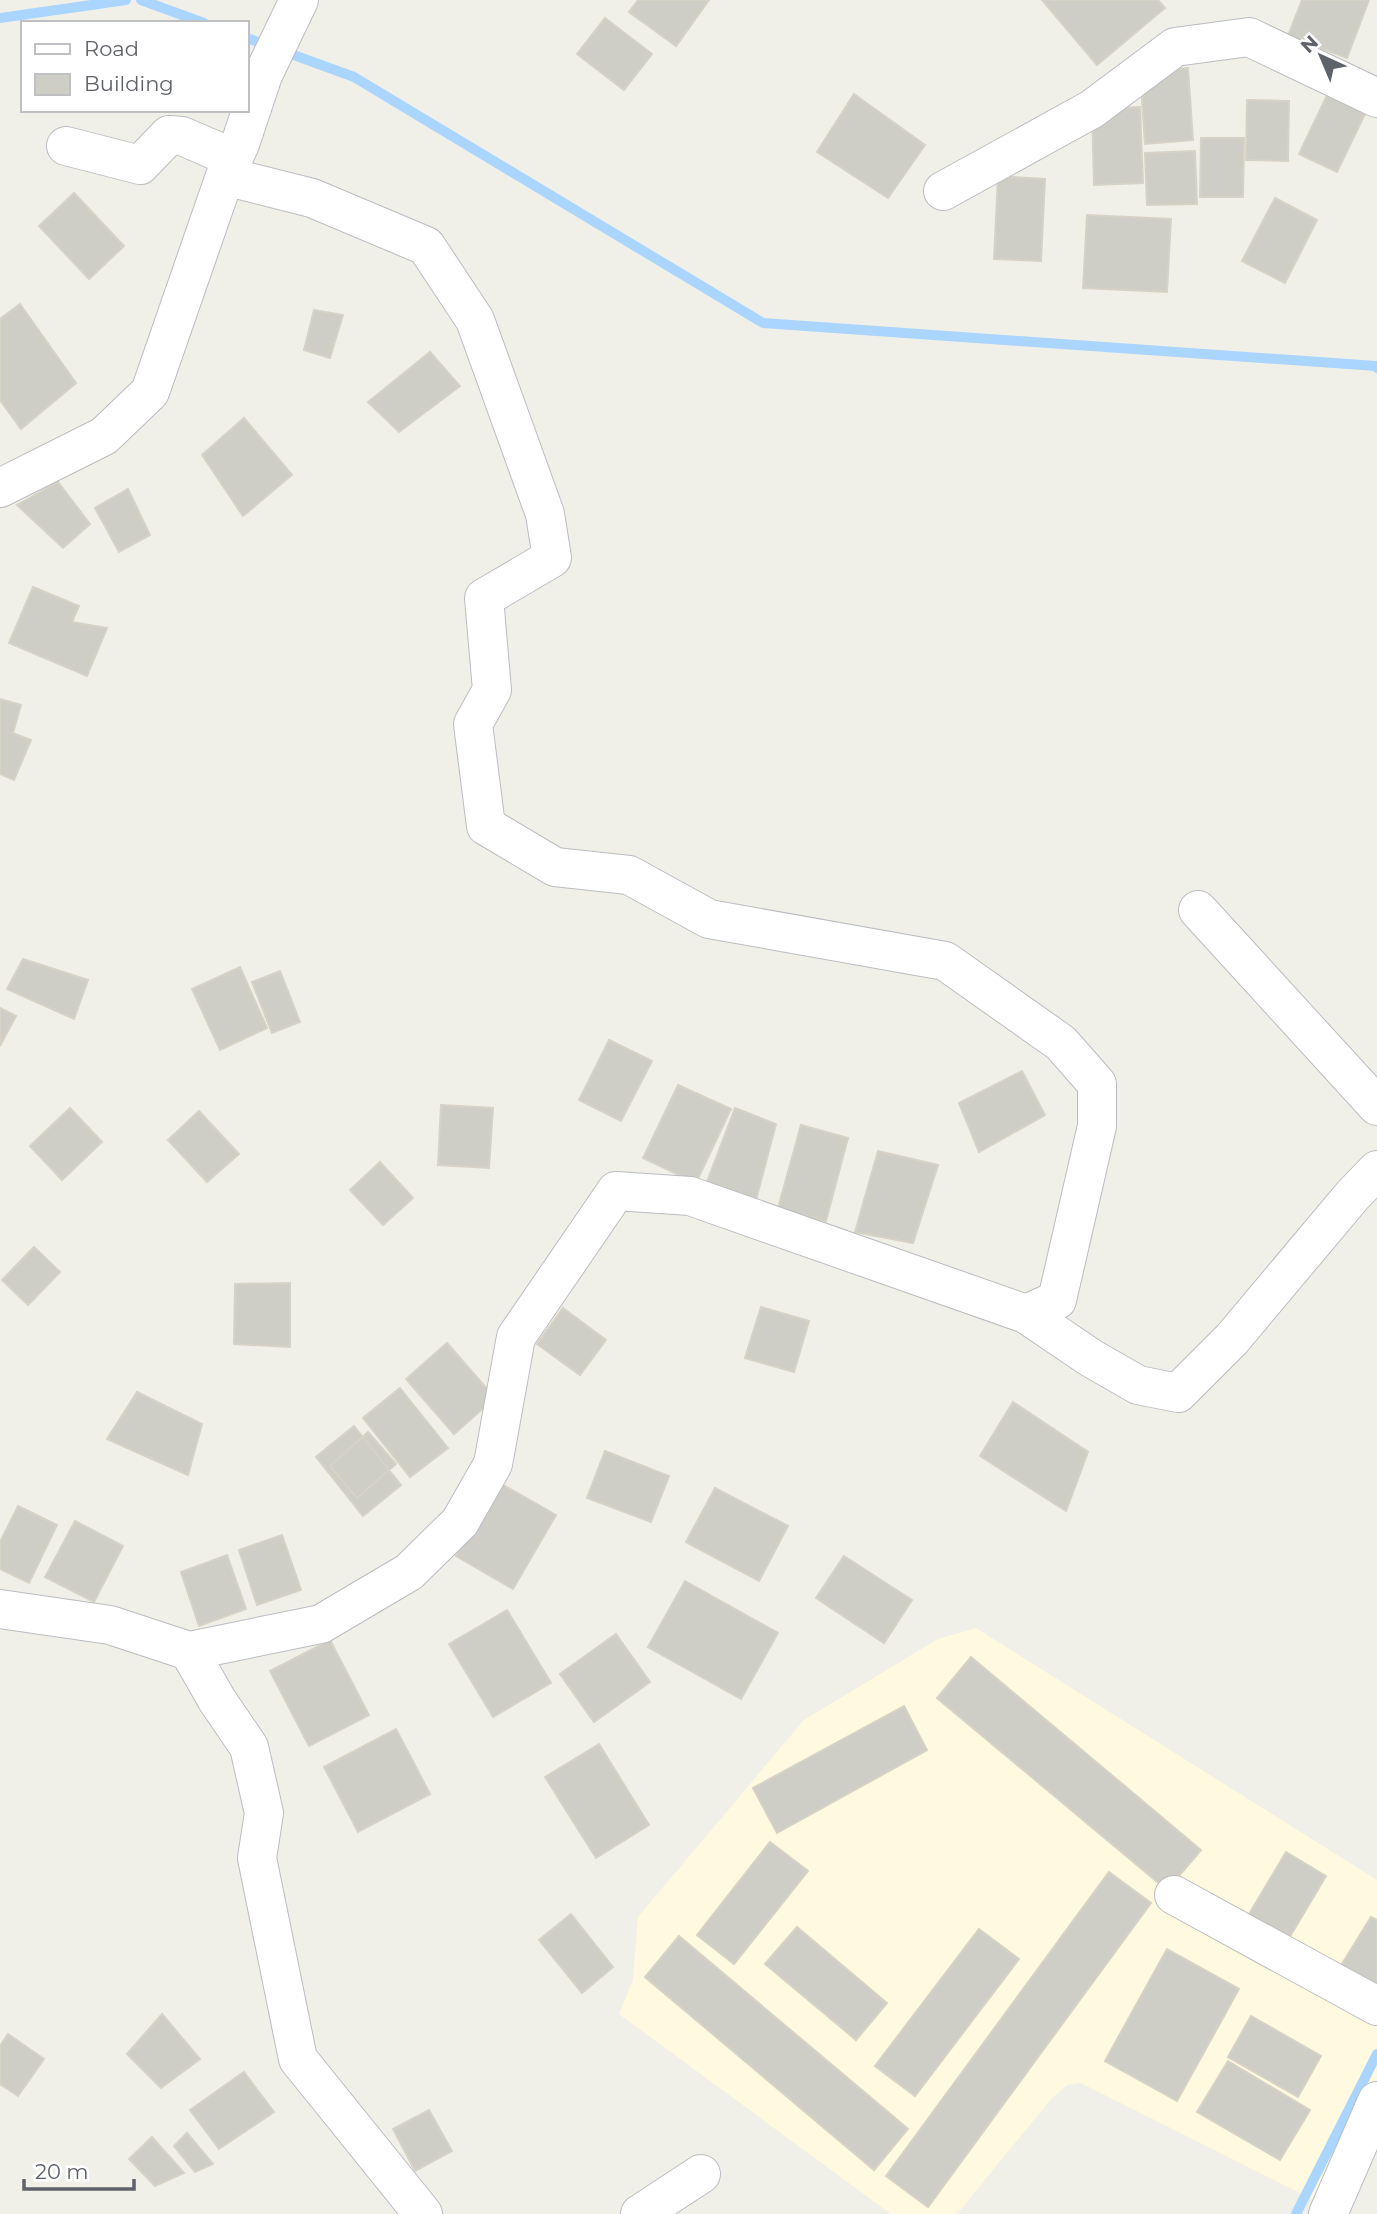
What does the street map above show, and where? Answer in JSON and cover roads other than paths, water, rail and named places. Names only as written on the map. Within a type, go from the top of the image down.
[{"type":"street","points":[[0,488],[104,436],[150,392],[263,75],[299,0]]},
{"type":"street","points":[[943,191],[1091,109],[1175,47],[1249,37],[1377,98]]},
{"type":"street","points":[[66,146],[140,165],[169,135],[182,136],[229,167],[312,198],[426,246],[475,320],[545,514],[552,558],[484,598],[492,690],[473,724],[486,826],[555,867],[629,875],[709,919],[946,961],[1061,1043],[1097,1084],[1097,1125],[1057,1300],[1026,1314]]},
{"type":"street","points":[[1198,910],[1377,1106]]},
{"type":"street","points":[[0,1609],[110,1625],[189,1651],[321,1624],[409,1572],[460,1522],[493,1464],[516,1337],[616,1191],[690,1196],[1026,1314],[1091,1358],[1138,1385],[1178,1394],[1232,1339],[1352,1196],[1377,1171]]},
{"type":"street","points":[[189,1651],[249,1747],[264,1813],[257,1858],[298,2059],[424,2214]]},
{"type":"street","points":[[1174,1895],[1373,2004]]},
{"type":"street","points":[[1328,2214],[1377,2101]]},
{"type":"street","points":[[640,2214],[701,2174]]},
{"type":"waterway","points":[[0,18],[126,0]]},
{"type":"waterway","points":[[141,0],[199,21]]},
{"type":"waterway","points":[[248,38],[354,77],[763,323],[1377,368]]},
{"type":"waterway","points":[[1296,2214],[1377,2054]]}]
